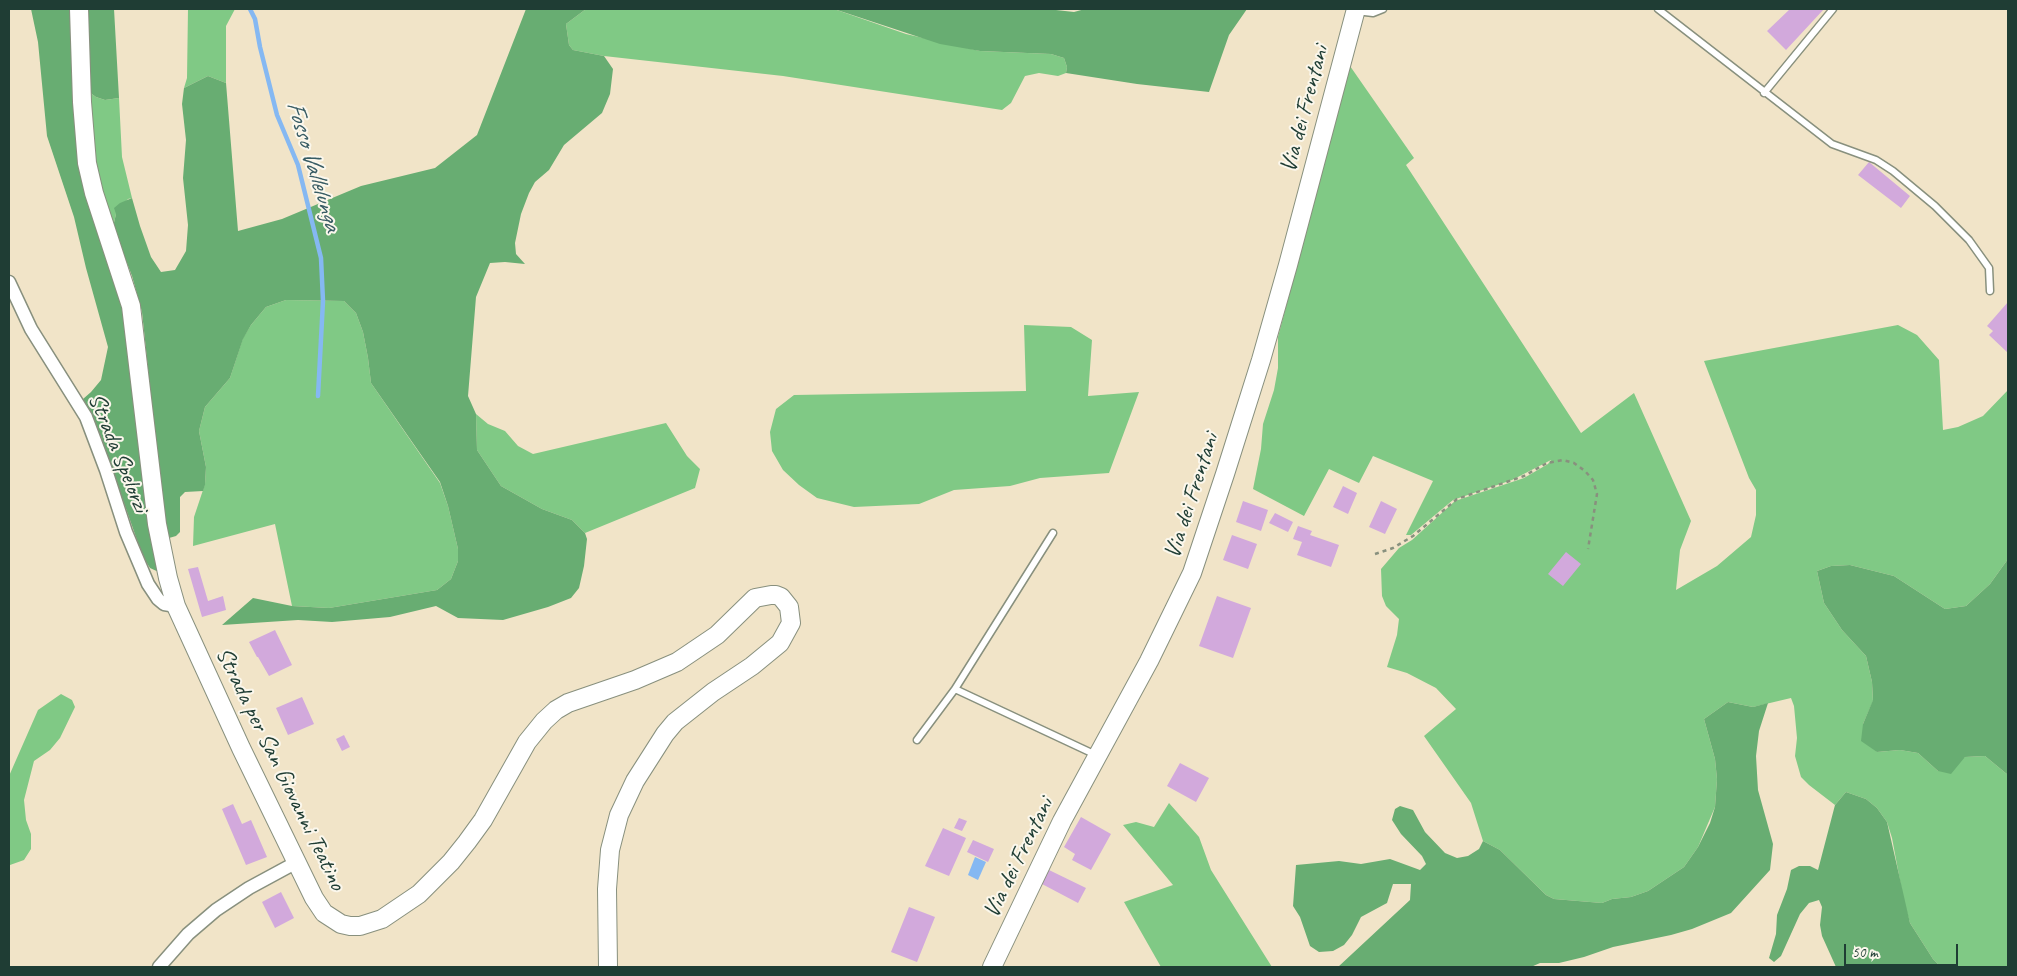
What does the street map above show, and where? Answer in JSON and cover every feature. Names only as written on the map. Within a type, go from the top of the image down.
[{"type":"street","name":"Strada per San Giovanni Teatino","points":[[79,9],[87,164],[94,193],[131,306],[157,524],[168,578],[176,606],[240,748],[314,898],[324,913],[332,919],[350,926],[371,924],[419,894],[451,862],[483,820],[527,742],[544,721],[556,710],[578,699],[635,680],[677,662],[717,635],[755,598],[771,595],[780,597],[788,607],[791,617],[788,630],[780,643],[752,666],[713,692],[675,722],[648,759],[626,798],[615,830],[608,867],[608,967]]},
{"type":"street","name":"Via dei Frentani","points":[[992,967],[1062,821],[1171,618],[1192,573],[1274,312],[1355,10]]},
{"type":"street","name":"Strada Spelorzi","points":[[9,282],[30,329],[86,417],[126,532],[148,584],[158,599],[164,604],[176,606]]},
{"type":"street","points":[[159,967],[188,934],[216,910],[249,888],[296,862]]},
{"type":"lane","points":[[1355,10],[1373,13],[1383,9]]},
{"type":"lane","points":[[1658,9],[1832,144],[1876,160],[1893,171],[1935,206],[1969,240],[1989,268],[1990,291]]},
{"type":"lane","points":[[1764,93],[1833,9]]},
{"type":"lane","points":[[918,740],[954,689],[1053,533]]},
{"type":"lane","points":[[954,689],[1097,756]]},
{"type":"path","points":[[1375,554],[1393,548],[1413,536],[1457,499],[1524,476],[1547,463],[1562,460],[1574,463],[1593,480],[1597,494],[1588,549]]},
{"type":"green space","points":[[31,9],[72,9],[71,64],[75,120],[119,280],[163,574],[150,568],[143,557],[112,469],[83,399],[101,380],[108,347],[74,217],[47,136],[38,42]]},
{"type":"green space","points":[[89,9],[114,9],[119,98],[105,100],[89,92],[87,80]]},
{"type":"green space","points":[[188,9],[235,9],[226,26],[226,83],[208,76],[184,88],[187,78]]},
{"type":"green space","points":[[526,9],[586,9],[566,24],[569,45],[573,50],[604,56],[613,69],[610,94],[602,113],[564,145],[549,170],[535,182],[529,193],[521,214],[515,243],[516,254],[525,264],[490,263],[476,297],[468,396],[476,414],[477,450],[501,486],[542,509],[572,520],[585,533],[587,539],[579,588],[571,598],[503,620],[458,618],[436,606],[390,617],[332,622],[298,620],[222,625],[253,598],[292,606],[329,608],[437,590],[451,579],[458,561],[458,549],[448,506],[440,482],[371,383],[363,332],[356,313],[344,301],[286,300],[266,307],[251,325],[243,339],[230,378],[205,407],[199,431],[206,467],[205,485],[203,491],[185,492],[180,497],[180,532],[176,536],[169,538],[165,529],[142,312],[132,276],[113,227],[116,214],[114,208],[132,198],[151,257],[161,272],[175,270],[186,251],[188,225],[183,178],[186,140],[182,104],[184,88],[208,76],[226,83],[238,231],[282,219],[361,186],[435,168],[477,135]]},
{"type":"green space","points":[[586,9],[834,9],[906,34],[980,51],[1051,54],[1064,58],[1067,67],[1066,73],[1058,76],[1039,73],[1025,76],[1011,103],[1002,110],[783,76],[604,56],[573,50],[569,45],[566,24]]},
{"type":"green space","points":[[834,9],[1047,9],[1074,12],[1085,9],[1247,9],[1229,35],[1209,92],[1137,84],[1066,73],[1067,67],[1064,58],[1051,54],[980,51],[940,44]]},
{"type":"green space","points":[[1350,66],[1414,158],[1406,165],[1581,433],[1634,393],[1691,521],[1680,550],[1676,590],[1717,566],[1751,537],[1756,515],[1756,490],[1749,478],[1704,361],[1898,325],[1917,335],[1939,360],[1943,430],[1958,427],[1983,416],[2008,390],[2008,559],[1990,584],[1966,606],[1945,609],[1894,576],[1850,565],[1831,566],[1817,571],[1824,603],[1842,630],[1866,656],[1872,682],[1873,701],[1863,724],[1877,752],[1900,750],[1918,753],[1938,771],[1965,757],[1985,756],[2008,775],[2008,967],[1941,967],[1933,959],[1910,923],[1904,902],[1892,838],[1887,822],[1877,808],[1866,799],[1846,792],[1835,805],[1801,777],[1795,756],[1797,738],[1794,706],[1791,698],[1753,707],[1728,702],[1704,719],[1715,759],[1717,779],[1715,807],[1698,847],[1684,867],[1648,891],[1631,897],[1612,899],[1602,903],[1554,899],[1546,895],[1500,850],[1483,841],[1471,803],[1424,736],[1456,709],[1436,688],[1407,673],[1387,667],[1397,635],[1399,619],[1386,606],[1382,596],[1381,569],[1399,548],[1412,540],[1455,501],[1524,478],[1548,464],[1551,460],[1512,480],[1453,500],[1411,535],[1406,535],[1433,481],[1373,456],[1359,483],[1329,469],[1304,516],[1253,489],[1261,449],[1263,424],[1274,390],[1278,368],[1278,337]]},
{"type":"green space","points":[[89,92],[105,100],[119,98],[122,157],[132,198],[128,199],[116,214],[113,227],[94,163]]},
{"type":"green space","points":[[286,300],[344,301],[356,313],[363,332],[371,383],[440,483],[448,506],[458,549],[458,561],[451,579],[437,590],[329,608],[292,606],[275,524],[193,546],[194,517],[205,484],[206,467],[199,431],[205,407],[230,378],[243,338],[251,325],[266,307]]},
{"type":"green space","points":[[1024,325],[1071,327],[1092,340],[1088,396],[1139,392],[1109,473],[1040,478],[1010,486],[954,490],[919,504],[854,507],[817,498],[783,470],[772,451],[770,432],[776,409],[794,395],[1026,391]]},
{"type":"green space","points":[[476,414],[488,424],[505,431],[518,446],[533,454],[666,423],[687,456],[700,469],[695,488],[585,533],[572,520],[542,509],[501,486],[477,450]]},
{"type":"green space","points":[[2008,559],[2008,775],[1985,756],[1965,757],[1951,774],[1938,771],[1918,753],[1900,750],[1877,752],[1861,741],[1863,724],[1873,700],[1872,682],[1866,656],[1842,630],[1824,603],[1817,571],[1831,566],[1850,565],[1894,576],[1945,609],[1966,606],[1990,584]]},
{"type":"green space","points":[[61,694],[72,700],[75,707],[60,738],[50,750],[34,761],[24,800],[26,820],[31,834],[31,849],[24,860],[10,865],[9,776],[38,710]]},
{"type":"green space","points":[[1728,702],[1753,707],[1768,703],[1759,731],[1756,756],[1758,790],[1773,844],[1770,870],[1731,913],[1692,929],[1671,935],[1613,947],[1559,963],[1540,963],[1531,967],[1338,967],[1410,900],[1411,884],[1393,884],[1387,903],[1361,917],[1352,935],[1344,945],[1333,951],[1319,952],[1310,946],[1300,917],[1293,906],[1296,865],[1339,861],[1361,864],[1390,859],[1420,870],[1426,864],[1422,856],[1401,834],[1392,820],[1395,809],[1400,806],[1413,810],[1425,832],[1445,853],[1457,858],[1468,856],[1479,849],[1483,841],[1500,850],[1546,895],[1554,899],[1602,903],[1612,899],[1631,897],[1648,891],[1684,867],[1698,847],[1710,823],[1715,807],[1717,779],[1715,759],[1704,719]]},
{"type":"green space","points":[[1846,792],[1866,799],[1877,808],[1887,822],[1910,923],[1933,959],[1941,967],[1836,967],[1822,936],[1820,925],[1822,907],[1819,900],[1809,903],[1800,914],[1781,956],[1774,962],[1769,958],[1776,934],[1777,915],[1787,889],[1791,870],[1799,866],[1810,866],[1818,870],[1835,805]]},
{"type":"green space","points":[[1169,803],[1199,837],[1211,870],[1272,967],[1161,967],[1124,902],[1173,885],[1123,825],[1136,822],[1154,827]]},
{"type":"water","points":[[975,857],[986,862],[978,880],[968,875]]},
{"type":"building","points":[[1790,9],[1824,9],[1786,50],[1767,31]]},
{"type":"building","points":[[1869,162],[1910,196],[1901,208],[1858,175]]},
{"type":"building","points":[[2008,302],[2008,353],[1989,335],[1993,331],[1987,326]]},
{"type":"building","points":[[1343,486],[1357,493],[1348,514],[1333,507]]},
{"type":"building","points":[[1243,501],[1268,510],[1261,531],[1236,522]]},
{"type":"building","points":[[1381,501],[1397,509],[1385,534],[1369,527]]},
{"type":"building","points":[[1275,513],[1293,522],[1288,532],[1269,523]]},
{"type":"building","points":[[1298,526],[1312,531],[1310,535],[1339,545],[1331,567],[1297,555],[1302,542],[1293,539]]},
{"type":"building","points":[[1232,535],[1257,544],[1248,569],[1223,560]]},
{"type":"building","points":[[1566,552],[1581,564],[1563,586],[1548,574]]},
{"type":"building","points":[[198,567],[208,601],[223,596],[226,610],[202,617],[188,569]]},
{"type":"building","points":[[1217,596],[1251,608],[1233,658],[1199,646]]},
{"type":"building","points":[[275,630],[292,665],[269,676],[249,642]]},
{"type":"building","points":[[302,697],[314,724],[288,735],[276,708]]},
{"type":"building","points":[[344,735],[350,747],[342,751],[336,739]]},
{"type":"building","points":[[1180,763],[1209,778],[1196,802],[1167,786]]},
{"type":"building","points":[[233,804],[242,824],[251,820],[267,857],[246,865],[222,809]]},
{"type":"building","points":[[1081,817],[1111,834],[1091,870],[1072,860],[1075,854],[1064,847]]},
{"type":"building","points":[[959,818],[967,821],[962,831],[954,828]]},
{"type":"building","points":[[943,828],[966,838],[949,876],[925,866]]},
{"type":"building","points":[[973,840],[994,849],[988,862],[967,852]]},
{"type":"building","points":[[1049,870],[1086,888],[1078,903],[1042,884]]},
{"type":"building","points":[[281,892],[294,918],[275,928],[262,902]]},
{"type":"building","points":[[909,907],[935,917],[917,962],[891,952]]},
{"type":"waterway","name":"Fosso Vallelunga","points":[[250,9],[255,19],[277,115],[298,165],[321,258],[323,301],[318,396]]}]
